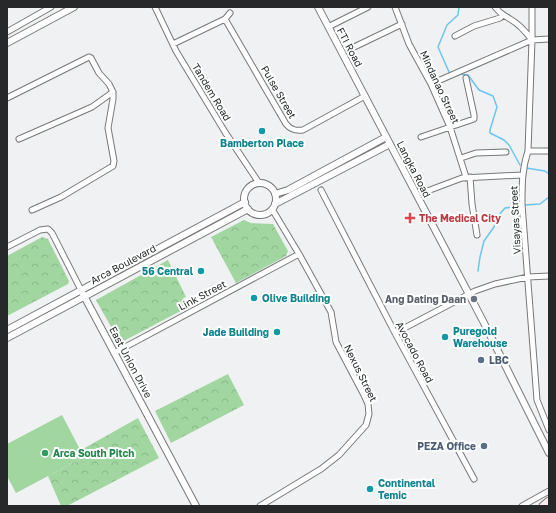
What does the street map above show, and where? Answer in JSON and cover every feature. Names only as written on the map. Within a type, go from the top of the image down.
[{"type":"main road","points":[[544,506],[549,501]]},
{"type":"street","points":[[7,32],[51,7]]},
{"type":"street","points":[[7,43],[74,7]]},
{"type":"street","name":"Tandem Road","points":[[155,7],[173,44],[225,132],[260,183]]},
{"type":"street","name":"FTI Road","points":[[318,7],[365,96]]},
{"type":"street","name":"Mindanao Street","points":[[395,7],[409,44],[431,84],[450,127],[468,177],[477,234]]},
{"type":"street","points":[[495,7],[500,14],[510,18],[521,27],[532,40]]},
{"type":"street","points":[[532,8],[539,7]]},
{"type":"street","points":[[332,25],[365,8]]},
{"type":"street","name":"Visayas Street","points":[[532,8],[528,151],[522,175],[523,209],[537,400],[549,430]]},
{"type":"street","points":[[173,44],[225,19],[230,13]]},
{"type":"street","points":[[455,36],[474,26],[500,18],[503,15]]},
{"type":"street","name":"Pulse Street","points":[[225,19],[286,124],[293,130],[303,130],[365,96]]},
{"type":"street","points":[[350,49],[402,24]]},
{"type":"street","points":[[431,84],[532,40],[549,39]]},
{"type":"street","points":[[7,98],[89,57],[91,58],[98,73],[109,84],[113,92],[108,128],[114,161],[113,166],[61,197],[32,210]]},
{"type":"street","points":[[421,137],[474,119],[466,78]]},
{"type":"street","points":[[19,139],[92,107],[113,92]]},
{"type":"street","name":"Langka Road","points":[[365,96],[469,294],[549,453]]},
{"type":"street","points":[[275,194],[288,190],[386,137]]},
{"type":"street","points":[[274,207],[275,194],[271,187],[260,183],[253,185],[247,190],[245,194],[245,202],[248,209],[259,214],[266,213],[274,207],[390,144]]},
{"type":"street","points":[[528,151],[549,152]]},
{"type":"street","points":[[461,158],[476,153],[506,152]]},
{"type":"street","points":[[422,193],[443,184],[468,177],[522,175]]},
{"type":"street","name":"Avocado Road","points":[[321,190],[394,333],[474,478]]},
{"type":"street","name":"Arca Boulevard","points":[[7,330],[245,202]]},
{"type":"street","name":"Nexus Street","points":[[260,506],[321,469],[339,455],[366,424],[369,414],[368,404],[364,395],[336,342],[331,312],[274,207]]},
{"type":"street","name":"Arca Boulevard","points":[[7,338],[248,209]]},
{"type":"street","name":"East Union Drive","points":[[7,247],[40,230],[48,229],[52,233],[196,506]]},
{"type":"street","name":"Link Street","points":[[114,352],[299,254]]},
{"type":"street","points":[[394,333],[469,294],[495,284],[528,277],[549,276]]},
{"type":"street","points":[[522,506],[549,491]]},
{"type":"green space","points":[[244,220],[251,223],[273,224],[288,251],[286,256],[236,283],[211,237]]},
{"type":"green space","points":[[42,237],[48,239],[69,281],[68,284],[7,316],[7,256]]},
{"type":"green space","points":[[168,260],[186,297],[183,298],[188,307],[120,343],[96,300]]},
{"type":"green space","points":[[228,374],[244,405],[171,443],[155,411]]},
{"type":"green space","name":"Arca South Pitch","points":[[62,415],[84,457],[16,493],[7,476],[7,444]]},
{"type":"green space","points":[[138,418],[159,458],[67,506],[61,506],[48,476],[84,457],[81,450]]},
{"type":"waterway","points":[[451,73],[449,72],[438,47],[447,25],[458,15],[459,7]]},
{"type":"waterway","points":[[459,74],[468,75],[479,90],[493,96],[497,107],[490,133],[504,140],[509,145],[520,165]]},
{"type":"waterway","points":[[526,168],[545,171],[549,174]]},
{"type":"waterway","points":[[525,205],[540,204],[549,197]]},
{"type":"waterway","points":[[478,271],[484,241],[494,227],[498,216],[505,208],[521,206]]},
{"type":"place","name":"Bamberton Place","points":[[262,131]]},
{"type":"place","name":"The Medical City","points":[[410,218]]},
{"type":"place","name":"56 Central","points":[[201,271]]},
{"type":"place","name":"Olive Building","points":[[254,298]]},
{"type":"place","name":"Ang Dating Daan","points":[[474,299]]},
{"type":"place","name":"Jade Building","points":[[277,332]]},
{"type":"place","name":"Puregold Warehouse","points":[[445,337]]},
{"type":"place","name":"LBC","points":[[481,360]]},
{"type":"place","name":"PEZA Office","points":[[484,446]]},
{"type":"place","name":"Arca South Pitch","points":[[45,453]]},
{"type":"place","name":"Continental Temic","points":[[370,489]]}]
